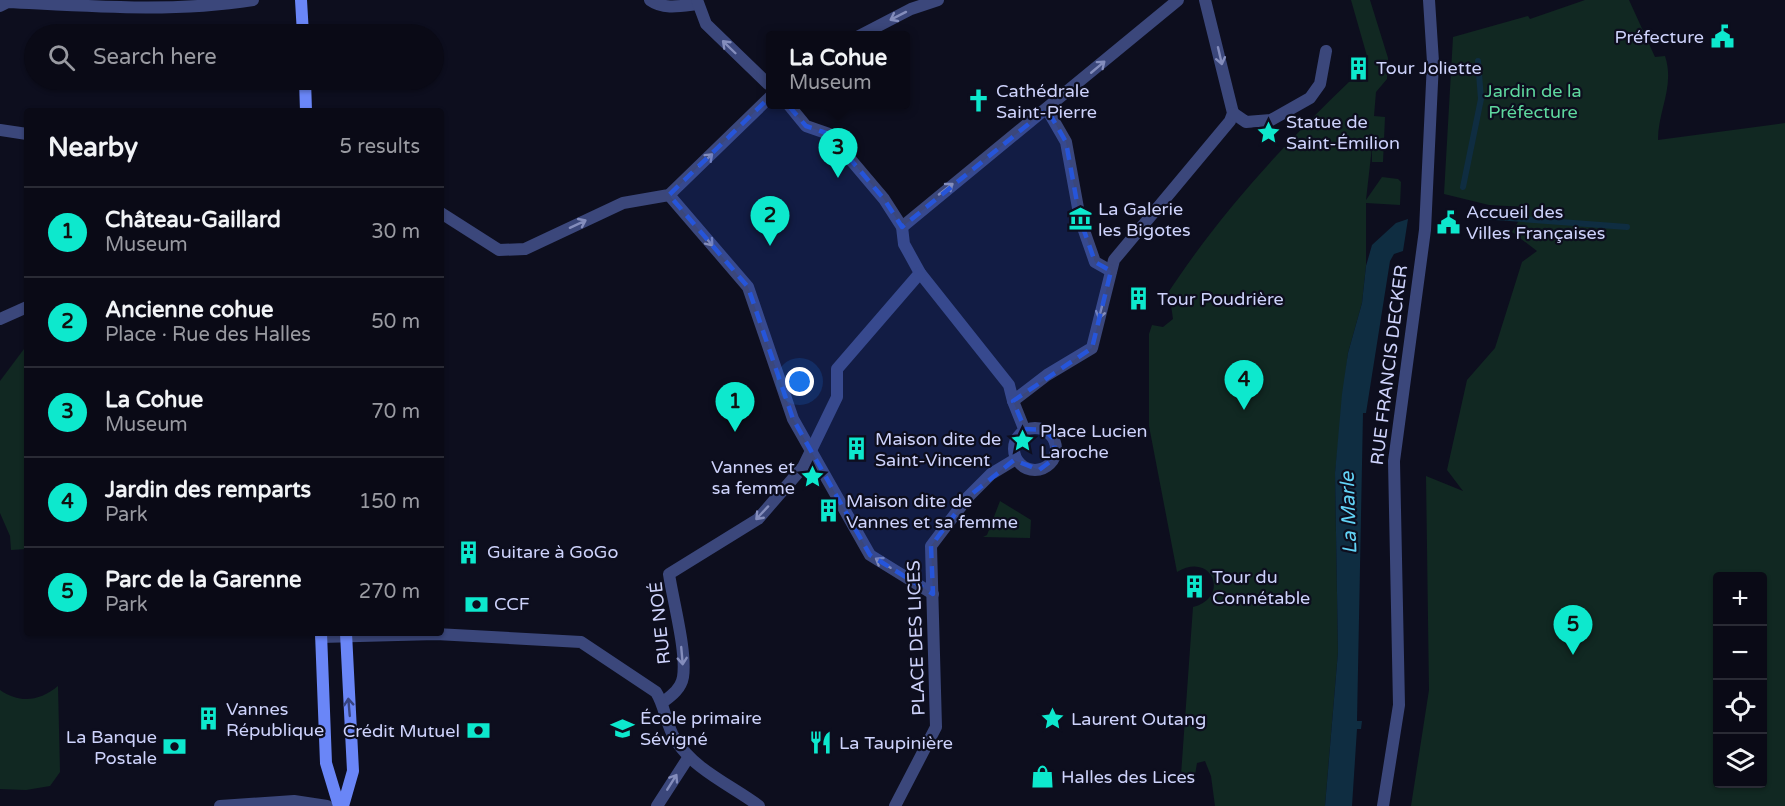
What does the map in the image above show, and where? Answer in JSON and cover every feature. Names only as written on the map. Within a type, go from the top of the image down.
[{"type":"main road","points":[[301,0],[302,24]]},
{"type":"main road","points":[[305,90],[306,108]]},
{"type":"main road","points":[[321,636],[326,763],[341,806]]},
{"type":"main road","points":[[341,806],[353,771],[346,636]]},
{"type":"street","points":[[5,3],[118,7],[214,6],[253,0]]},
{"type":"street","points":[[650,0],[656,4],[675,7],[697,2],[706,24],[766,80]]},
{"type":"street","points":[[869,31],[911,9],[938,0]]},
{"type":"street","points":[[902,227],[1178,0]]},
{"type":"street","points":[[1013,401],[1047,375],[1092,348],[1114,260],[1230,121],[1233,113],[1205,0]]},
{"type":"street","name":"RUE FRANCIS DECKER","points":[[1383,806],[1399,705],[1394,461],[1425,230],[1433,62],[1429,0]]},
{"type":"street","points":[[1233,113],[1246,122],[1270,120],[1310,98],[1320,84],[1326,51]]},
{"type":"street","points":[[444,215],[499,250],[525,249],[623,203],[669,195],[766,102]]},
{"type":"street","points":[[791,109],[806,126],[829,134],[884,199],[902,227],[904,244],[920,273],[1009,385],[1025,430]]},
{"type":"street","points":[[1047,109],[1066,142],[1080,219],[1095,262],[1111,271]]},
{"type":"street","points":[[0,130],[24,134]]},
{"type":"street","points":[[669,195],[748,287],[794,422],[870,555],[933,594]]},
{"type":"street","points":[[810,450],[837,397],[837,369],[920,273]]},
{"type":"street","points":[[0,318],[24,308]]},
{"type":"street","points":[[1038,428],[1050,434],[1057,452],[1051,464],[1039,470],[1026,468],[1016,459],[1014,446],[1025,430],[1038,428]]},
{"type":"street","name":"RUE NOÉ","points":[[663,702],[677,691],[683,678],[669,574],[758,519],[803,467],[810,450]]},
{"type":"street","name":"PLACE DES LICES","points":[[895,806],[936,727],[931,546],[968,496],[991,474],[1016,459]]},
{"type":"street","points":[[444,634],[581,642],[648,685],[663,702],[673,736],[688,758],[759,806]]},
{"type":"street","points":[[657,806],[688,758]]},
{"type":"street","points":[[220,806],[294,801],[327,806]]},
{"type":"highlighted area","points":[[776,91],[806,126],[829,134],[884,199],[902,227],[1047,109],[1066,142],[1080,219],[1095,262],[1111,271],[1092,348],[1013,401],[1025,429],[1044,430],[1054,439],[1055,458],[1039,470],[1014,460],[968,497],[931,546],[933,594],[870,555],[793,419],[748,287],[669,195]]},
{"type":"green space","points":[[1351,0],[1370,0],[1388,58],[1387,79],[1376,92],[1374,116],[1385,117],[1383,162],[1372,162],[1372,147],[1366,200],[1382,177],[1398,179],[1401,182],[1400,205],[1366,203],[1366,266],[1362,303],[1348,353],[1335,473],[1338,652],[1325,806],[1215,806],[1211,776],[1205,761],[1197,763],[1195,775],[1181,775],[1193,607],[1205,602],[1214,586],[1207,571],[1200,567],[1189,567],[1177,572],[1149,426],[1149,334],[1152,325],[1163,327],[1173,319],[1171,305],[1164,299],[1184,269],[1251,184],[1350,81],[1362,82],[1368,75],[1367,56]]},
{"type":"green space","name":"Jardin de la Préfecture","points":[[1585,0],[1629,0],[1655,57],[1665,56],[1668,67],[1667,88],[1658,140],[1785,123],[1785,806],[1411,806],[1429,690],[1426,476],[1463,491],[1447,470],[1467,380],[1495,348],[1522,262],[1537,251],[1512,232],[1527,207],[1489,205],[1444,194],[1453,37],[1528,16],[1530,19]]},
{"type":"green space","points":[[24,349],[24,549],[11,550],[10,536],[0,513],[0,381]]},
{"type":"green space","points":[[1000,501],[1031,520],[1030,538],[983,537],[987,535]]},
{"type":"green space","points":[[58,686],[60,772],[50,786],[26,790],[0,789],[0,690],[15,697],[30,699],[44,695]]},
{"type":"water","points":[[1408,219],[1403,251],[1394,254],[1390,261],[1366,413],[1363,413],[1357,721],[1362,721],[1361,729],[1357,729],[1352,806],[1325,806],[1338,652],[1335,473],[1342,394],[1348,353],[1362,303],[1366,266],[1372,245],[1396,223]]},
{"type":"waterway","points":[[1463,187],[1481,99],[1478,61]]},
{"type":"waterway","name":"La Marle","points":[[1482,216],[1627,227]]},
{"type":"place","name":"Préfecture","points":[[1722,37]]},
{"type":"place","name":"Tour Joliette","points":[[1358,68]]},
{"type":"place","name":"Cathédrale Saint-Pierre","points":[[978,101]]},
{"type":"place","name":"Statue de Saint-Émilion","points":[[1268,132]]},
{"type":"place","name":"La Cohue","points":[[838,178]]},
{"type":"place","name":"La Galerie les Bigotes","points":[[1080,219]]},
{"type":"place","name":"Accueil des Villes Françaises","points":[[1448,222]]},
{"type":"place","name":"Ancienne cohue","points":[[770,246]]},
{"type":"place","name":"Tour Poudrière","points":[[1139,299]]},
{"type":"place","name":"Jardin des remparts","points":[[1244,410]]},
{"type":"place","name":"Château-Gaillard","points":[[735,432]]},
{"type":"place","name":"Place Lucien Laroche","points":[[1022,441]]},
{"type":"place","name":"Maison dite de Saint-Vincent","points":[[857,449]]},
{"type":"place","name":"Vannes et sa femme","points":[[813,477]]},
{"type":"place","name":"Maison dite de Vannes et sa femme","points":[[828,511]]},
{"type":"place","name":"Guitare à GoGo","points":[[469,552]]},
{"type":"place","name":"Tour du Connétable","points":[[1194,587]]},
{"type":"place","name":"CCF","points":[[476,604]]},
{"type":"place","name":"Parc de la Garenne","points":[[1573,655]]},
{"type":"place","name":"Vannes République","points":[[208,719]]},
{"type":"place","name":"Laurent Outang","points":[[1053,719]]},
{"type":"place","name":"École primaire Sévigné","points":[[622,728]]},
{"type":"place","name":"Crédit Mutuel","points":[[478,731]]},
{"type":"place","name":"La Taupinière","points":[[821,743]]},
{"type":"place","name":"La Banque Postale","points":[[175,747]]},
{"type":"place","name":"Halles des Lices","points":[[1043,777]]}]
